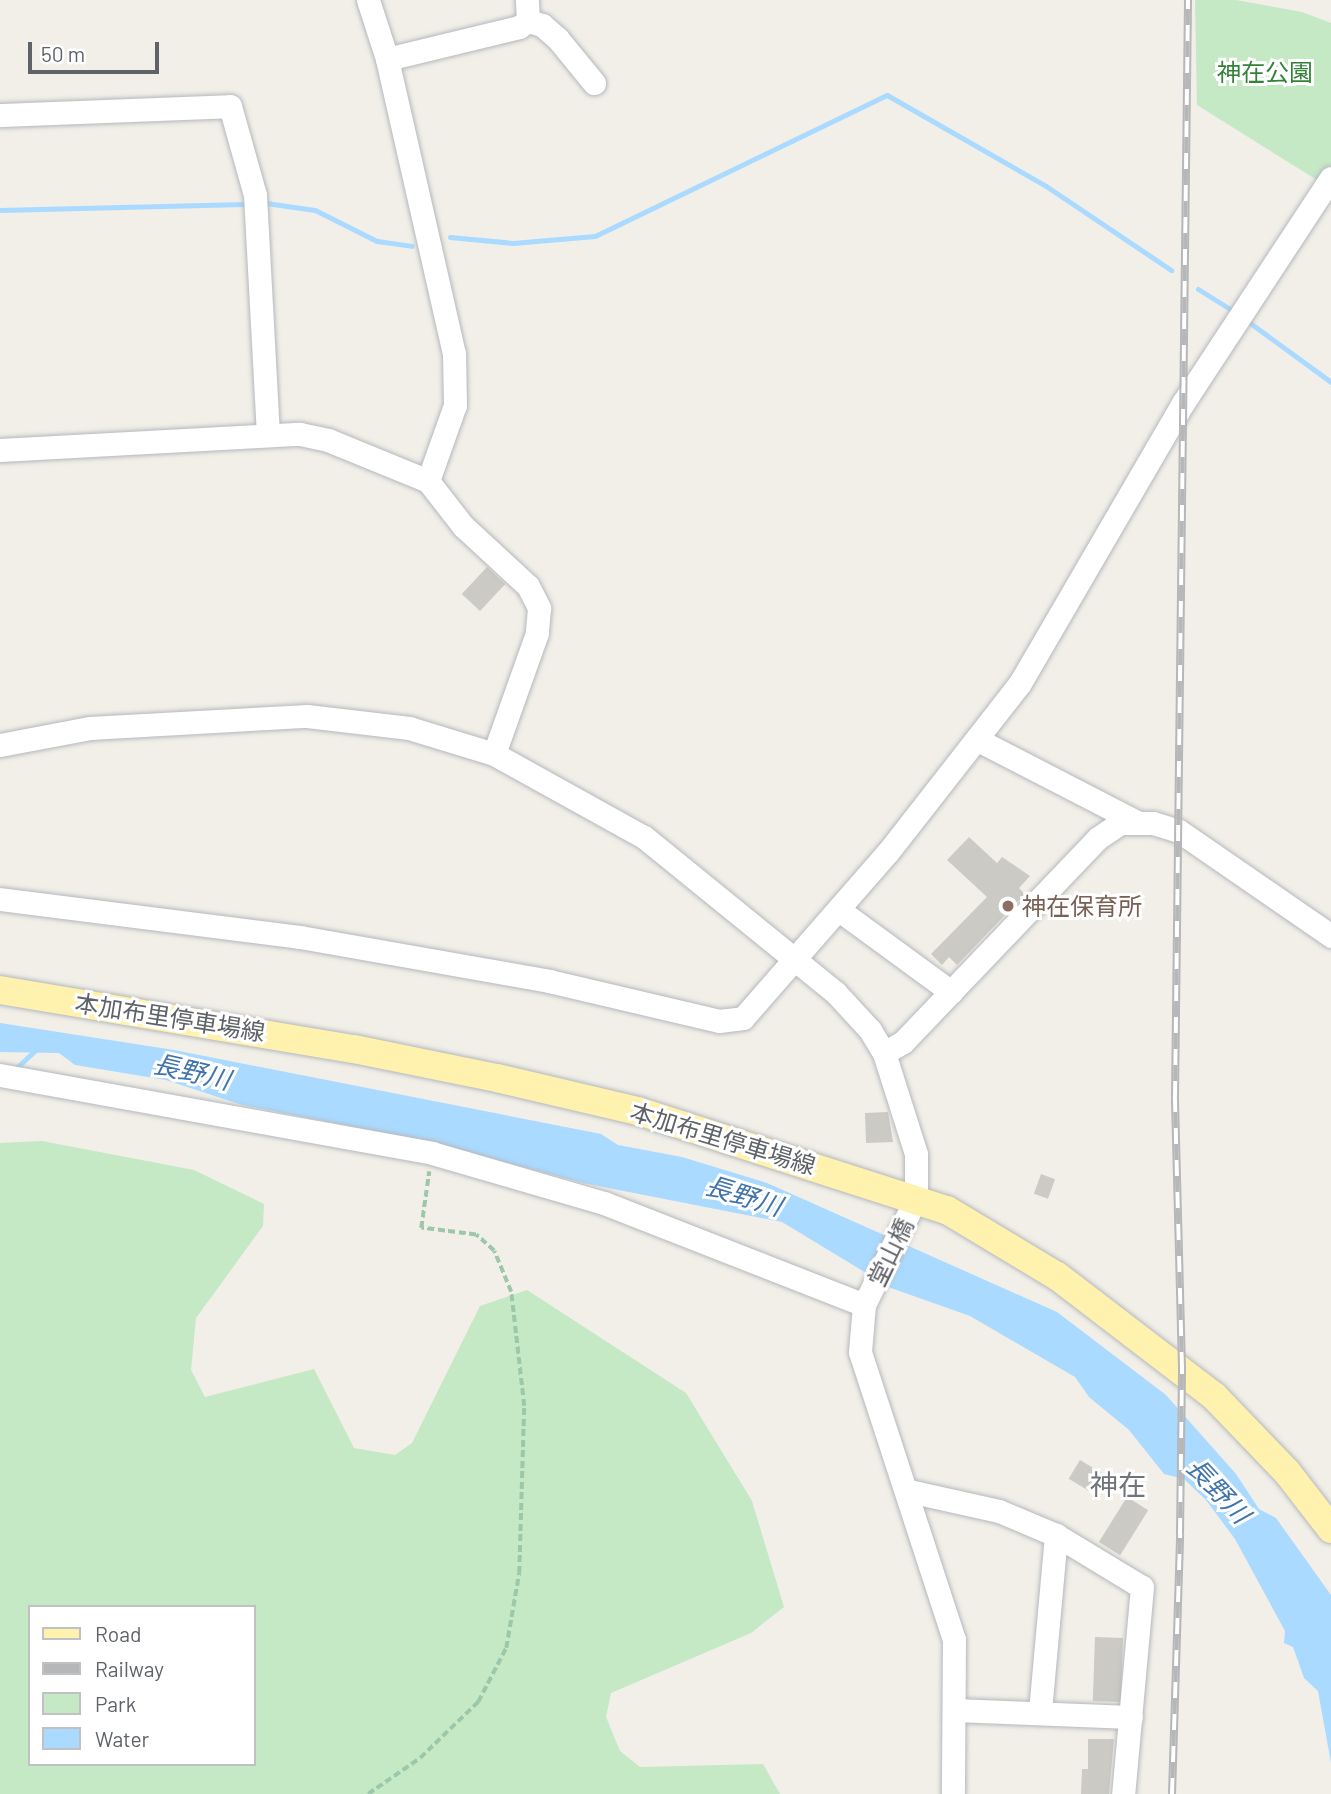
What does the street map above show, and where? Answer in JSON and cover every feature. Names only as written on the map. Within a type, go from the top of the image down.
[{"type":"main road","name":"本加布里停車場線","points":[[0,990],[354,1049],[497,1078],[638,1111],[947,1210],[1046,1269],[1182,1368],[1279,1462],[1331,1529]]},
{"type":"street","points":[[368,0],[387,59],[457,374],[454,405],[428,481]]},
{"type":"street","points":[[387,59],[519,27],[527,11],[558,39],[594,83]]},
{"type":"street","points":[[0,116],[230,106],[255,195],[268,434]]},
{"type":"street","points":[[0,899],[300,937],[549,981],[727,1021],[743,1018],[797,961],[978,740],[1020,683],[1183,403],[1331,178]]},
{"type":"street","points":[[0,450],[268,434],[328,440],[428,481],[463,526],[528,586],[539,608],[537,633],[494,754]]},
{"type":"street","points":[[0,745],[90,728],[307,716],[410,728],[494,754],[644,837],[835,992],[884,1053],[916,1154],[916,1198]]},
{"type":"street","points":[[978,740],[1136,822]]},
{"type":"street","points":[[884,1053],[902,1042],[1098,838],[1120,823],[1136,822],[1179,831],[1331,936]]},
{"type":"street","points":[[839,910],[951,992]]},
{"type":"street","points":[[0,1075],[432,1153],[604,1203],[864,1305],[860,1352],[909,1491],[954,1639],[953,1794]]},
{"type":"street","name":"堂山橋","points":[[864,1305],[916,1198]]},
{"type":"street","points":[[909,1491],[999,1511],[1056,1535],[1142,1587],[1123,1794]]},
{"type":"street","points":[[1040,1711],[1056,1535]]},
{"type":"street","points":[[954,1710],[1040,1711],[1130,1717]]},
{"type":"path","points":[[368,1794],[420,1758],[478,1702],[506,1648],[519,1573],[524,1406],[511,1292],[494,1251],[476,1235],[421,1228],[432,1153]]},
{"type":"green space","name":"神在公園","points":[[1195,0],[1236,0],[1302,12],[1331,23],[1331,175],[1325,185],[1197,105]]},
{"type":"green space","points":[[42,1141],[194,1170],[264,1204],[263,1226],[196,1318],[191,1370],[205,1397],[314,1369],[354,1448],[395,1455],[412,1443],[480,1306],[527,1290],[686,1393],[752,1501],[784,1607],[751,1633],[611,1693],[606,1717],[620,1751],[640,1767],[763,1764],[780,1794],[0,1794],[0,1143]]},
{"type":"water","name":"長野川","points":[[0,1023],[174,1050],[601,1134],[618,1145],[682,1157],[767,1183],[1057,1312],[1166,1395],[1236,1474],[1259,1509],[1276,1518],[1331,1595],[1331,1763],[1318,1691],[1304,1678],[1293,1647],[1284,1643],[1285,1631],[1235,1539],[1206,1500],[1184,1479],[1164,1474],[1129,1430],[1089,1397],[1075,1377],[970,1316],[891,1288],[782,1222],[583,1183],[421,1140],[242,1105],[166,1080],[75,1065],[59,1053],[0,1052]]},
{"type":"building","points":[[487,567],[505,584],[480,611],[462,594]]},
{"type":"building","points":[[969,837],[997,863],[1002,857],[1030,876],[1019,888],[1025,894],[957,965],[949,957],[942,965],[931,954],[987,897],[947,860]]},
{"type":"building","points":[[888,1112],[893,1142],[866,1143],[865,1113]]},
{"type":"building","points":[[1041,1174],[1055,1179],[1048,1199],[1034,1194]]},
{"type":"building","points":[[1080,1460],[1108,1477],[1097,1496],[1069,1479]]},
{"type":"building","points":[[1127,1497],[1148,1510],[1120,1555],[1099,1542]]},
{"type":"building","points":[[1095,1637],[1123,1638],[1121,1702],[1093,1701]]},
{"type":"building","points":[[1088,1739],[1114,1739],[1109,1794],[1081,1794],[1082,1769],[1088,1769]]},
{"type":"waterway","points":[[450,237],[513,243],[595,236],[887,95],[1046,186],[1171,270]]},
{"type":"waterway","points":[[266,203],[315,210],[377,241],[412,246]]},
{"type":"waterway","points":[[0,210],[245,204]]},
{"type":"waterway","points":[[1198,289],[1235,312]]},
{"type":"waterway","points":[[1250,323],[1331,382]]},
{"type":"waterway","points":[[13,1071],[39,1047]]},
{"type":"railway","points":[[1172,1794],[1182,1368],[1175,1097],[1188,0]]},
{"type":"place","name":"神在保育所","points":[[1008,906]]},
{"type":"district","name":"神在","points":[[1118,1484]]}]
